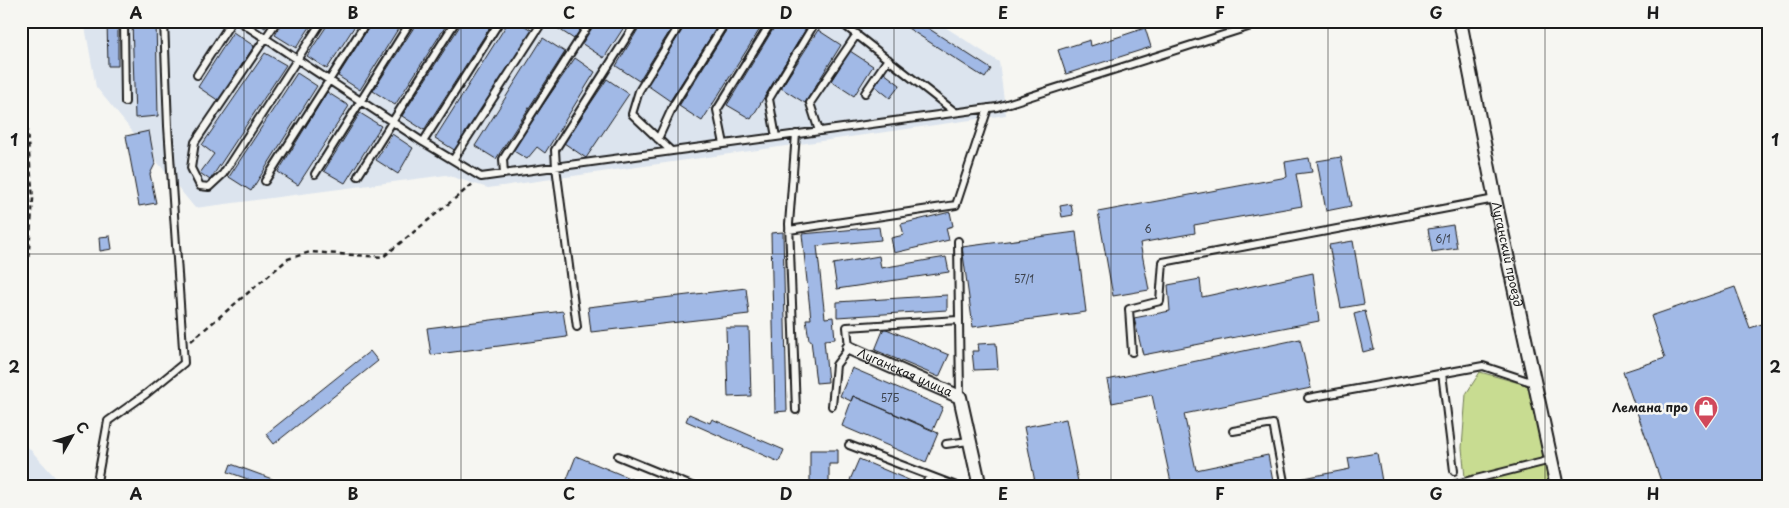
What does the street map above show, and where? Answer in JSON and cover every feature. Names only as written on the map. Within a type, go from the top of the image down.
[{"type":"street","name":"Луганский проезд","points":[[1460,21],[1495,200],[1557,487]]},
{"type":"street","name":"Луганская улица","points":[[849,348],[960,397],[980,487]]},
{"type":"lane","points":[[124,21],[126,102]]},
{"type":"lane","points":[[96,487],[108,421],[146,394],[184,363],[168,126],[164,21]]},
{"type":"lane","points":[[197,75],[232,21]]},
{"type":"lane","points":[[239,21],[423,142],[481,177],[997,107],[1267,21]]},
{"type":"lane","points":[[276,21],[195,142],[191,168],[200,186],[209,187],[223,174],[322,21]]},
{"type":"lane","points":[[265,181],[366,21]]},
{"type":"lane","points":[[315,174],[412,21]]},
{"type":"lane","points":[[358,176],[456,21]]},
{"type":"lane","points":[[423,142],[500,21]]},
{"type":"lane","points":[[453,160],[543,21]]},
{"type":"lane","points":[[504,174],[503,159],[592,21]]},
{"type":"lane","points":[[577,327],[555,150],[637,21]]},
{"type":"lane","points":[[671,151],[632,114],[639,92],[682,21]]},
{"type":"lane","points":[[658,139],[674,104],[726,21]]},
{"type":"lane","points":[[724,144],[717,110],[772,21]]},
{"type":"lane","points":[[776,137],[769,99],[816,21]]},
{"type":"lane","points":[[839,21],[955,112]]},
{"type":"lane","points":[[819,131],[810,103],[856,34]]},
{"type":"lane","points":[[865,93],[888,59]]},
{"type":"lane","points":[[789,230],[956,205],[988,108]]},
{"type":"lane","points":[[796,134],[789,230],[796,410]]},
{"type":"lane","points":[[1132,352],[1129,309],[1160,301],[1163,262],[1495,200]]},
{"type":"lane","points":[[958,241],[960,397]]},
{"type":"lane","points":[[832,406],[836,365],[849,348],[847,327],[958,320]]},
{"type":"lane","points":[[1308,398],[1483,366],[1535,383]]},
{"type":"lane","points":[[1442,372],[1454,471]]},
{"type":"lane","points":[[1233,431],[1273,424],[1285,487]]},
{"type":"lane","points":[[946,444],[969,441]]},
{"type":"lane","points":[[848,445],[959,487]]},
{"type":"lane","points":[[618,456],[694,487]]},
{"type":"lane","points":[[1444,487],[1552,460]]},
{"type":"lane","points":[[925,487],[929,476]]},
{"type":"path","points":[[21,64],[33,200],[28,261]]},
{"type":"path","points":[[182,348],[288,259],[310,252],[383,257],[481,177]]},
{"type":"shaded area","points":[[84,21],[936,21],[999,62],[1006,115],[488,188],[446,175],[195,208],[96,87]]},
{"type":"shaded area","points":[[27,446],[64,487],[21,487],[21,451]]},
{"type":"green space","points":[[1480,372],[1530,386],[1549,487],[1466,487],[1462,448],[1466,394]]},
{"type":"building","points":[[107,21],[118,21],[118,66],[108,66]]},
{"type":"building","points":[[132,21],[156,21],[158,116],[135,118]]},
{"type":"building","points":[[254,21],[269,21],[265,28]]},
{"type":"building","points":[[284,21],[314,21],[296,48],[275,35]]},
{"type":"building","points":[[330,21],[358,21],[327,69],[307,56]]},
{"type":"building","points":[[373,21],[403,21],[360,90],[338,76]]},
{"type":"building","points":[[418,21],[449,21],[395,105],[373,91]]},
{"type":"building","points":[[463,21],[494,21],[424,130],[402,116]]},
{"type":"building","points":[[509,21],[517,21],[533,31],[456,151],[435,138]]},
{"type":"building","points":[[553,21],[586,21],[574,39],[551,24]]},
{"type":"building","points":[[595,21],[628,21],[604,58],[581,43]]},
{"type":"building","points":[[643,21],[676,21],[639,81],[616,66]]},
{"type":"building","points":[[688,21],[721,21],[670,101],[647,85]]},
{"type":"building","points":[[732,21],[765,21],[702,121],[679,106]]},
{"type":"building","points":[[778,21],[804,21],[809,24],[751,119],[727,105]]},
{"type":"building","points":[[897,21],[917,21],[991,69],[985,78]]},
{"type":"building","points":[[1145,28],[1151,47],[1066,74],[1058,50],[1090,40],[1091,46]]},
{"type":"building","points":[[818,30],[841,45],[805,103],[781,88]]},
{"type":"building","points":[[233,32],[254,46],[219,101],[198,87]]},
{"type":"building","points":[[543,38],[565,52],[496,159],[475,146]]},
{"type":"building","points":[[850,51],[873,66],[854,96],[831,81]]},
{"type":"building","points":[[265,53],[286,65],[210,180],[200,173],[214,154],[202,145]]},
{"type":"building","points":[[575,58],[595,72],[545,153],[537,147],[527,159],[512,150]]},
{"type":"building","points":[[297,73],[317,86],[251,191],[229,177]]},
{"type":"building","points":[[884,73],[900,85],[890,98],[875,86]]},
{"type":"building","points":[[607,79],[629,94],[586,158],[564,143]]},
{"type":"building","points":[[327,92],[349,106],[298,185],[278,172]]},
{"type":"building","points":[[360,113],[381,126],[345,183],[324,171]]},
{"type":"building","points":[[149,131],[155,164],[150,174],[156,203],[139,206],[126,136]]},
{"type":"building","points":[[392,134],[413,148],[398,174],[376,160]]},
{"type":"building","points":[[1341,157],[1351,206],[1326,211],[1317,161]]},
{"type":"building","points":[[1309,158],[1312,172],[1296,174],[1302,206],[1194,225],[1195,233],[1140,243],[1149,290],[1113,296],[1098,212],[1287,177],[1285,162]]},
{"type":"building","points":[[1071,204],[1073,215],[1062,217],[1060,206]]},
{"type":"building","points":[[950,212],[953,226],[946,228],[949,240],[894,253],[891,238],[904,235],[901,224]]},
{"type":"building","points":[[1453,225],[1457,248],[1432,252],[1428,229]]},
{"type":"building","points":[[879,227],[881,240],[817,246],[825,318],[833,317],[835,339],[824,340],[828,382],[816,383],[811,340],[809,340],[806,319],[811,319],[802,234]]},
{"type":"building","points":[[783,232],[787,411],[775,412],[771,233]]},
{"type":"building","points":[[1076,232],[1086,312],[973,327],[962,247]]},
{"type":"building","points":[[110,236],[112,249],[100,251],[99,237]]},
{"type":"building","points":[[1353,241],[1364,304],[1341,308],[1329,245]]},
{"type":"building","points":[[879,256],[881,268],[946,257],[949,272],[837,289],[833,264]]},
{"type":"building","points":[[1313,273],[1319,321],[1143,355],[1134,318],[1170,311],[1168,285],[1200,279],[1202,297]]},
{"type":"building","name":"Лемана про","points":[[1735,287],[1750,328],[1768,322],[1768,487],[1663,487],[1623,372],[1665,358],[1651,316]]},
{"type":"building","points":[[746,288],[749,314],[591,332],[588,307]]},
{"type":"building","points":[[947,295],[947,310],[837,317],[837,302]]},
{"type":"building","points":[[563,311],[567,337],[431,355],[427,328]]},
{"type":"building","points":[[1365,311],[1374,349],[1363,352],[1354,314]]},
{"type":"building","points":[[726,328],[749,328],[751,396],[728,397]]},
{"type":"building","points":[[884,328],[949,355],[939,377],[875,350]]},
{"type":"building","points":[[1300,339],[1311,388],[1184,414],[1196,470],[1268,455],[1274,487],[1172,487],[1152,395],[1112,403],[1107,380]]},
{"type":"building","points":[[996,343],[998,369],[974,370],[972,351],[979,351],[978,344]]},
{"type":"building","points":[[370,351],[378,361],[274,444],[266,434]]},
{"type":"building","points":[[852,368],[943,407],[933,430],[853,396],[851,401],[840,396]]},
{"type":"building","points":[[853,396],[938,433],[926,462],[842,426]]},
{"type":"building","points":[[689,414],[710,423],[712,419],[784,450],[779,462],[686,421]]},
{"type":"building","points":[[1066,419],[1079,487],[1036,487],[1024,427]]},
{"type":"building","points":[[810,450],[838,450],[838,464],[829,464],[829,487],[810,487]]},
{"type":"building","points":[[1377,453],[1383,487],[1300,487],[1299,479],[1350,469],[1348,458]]},
{"type":"building","points":[[576,456],[651,487],[564,487]]},
{"type":"building","points":[[859,459],[911,481],[908,487],[865,487],[850,480]]},
{"type":"building","points":[[231,464],[294,487],[270,487],[228,472]]},
{"type":"building","points":[[50,479],[57,487],[41,487]]},
{"type":"place","name":"Лемана про","points":[[1706,429]]}]
